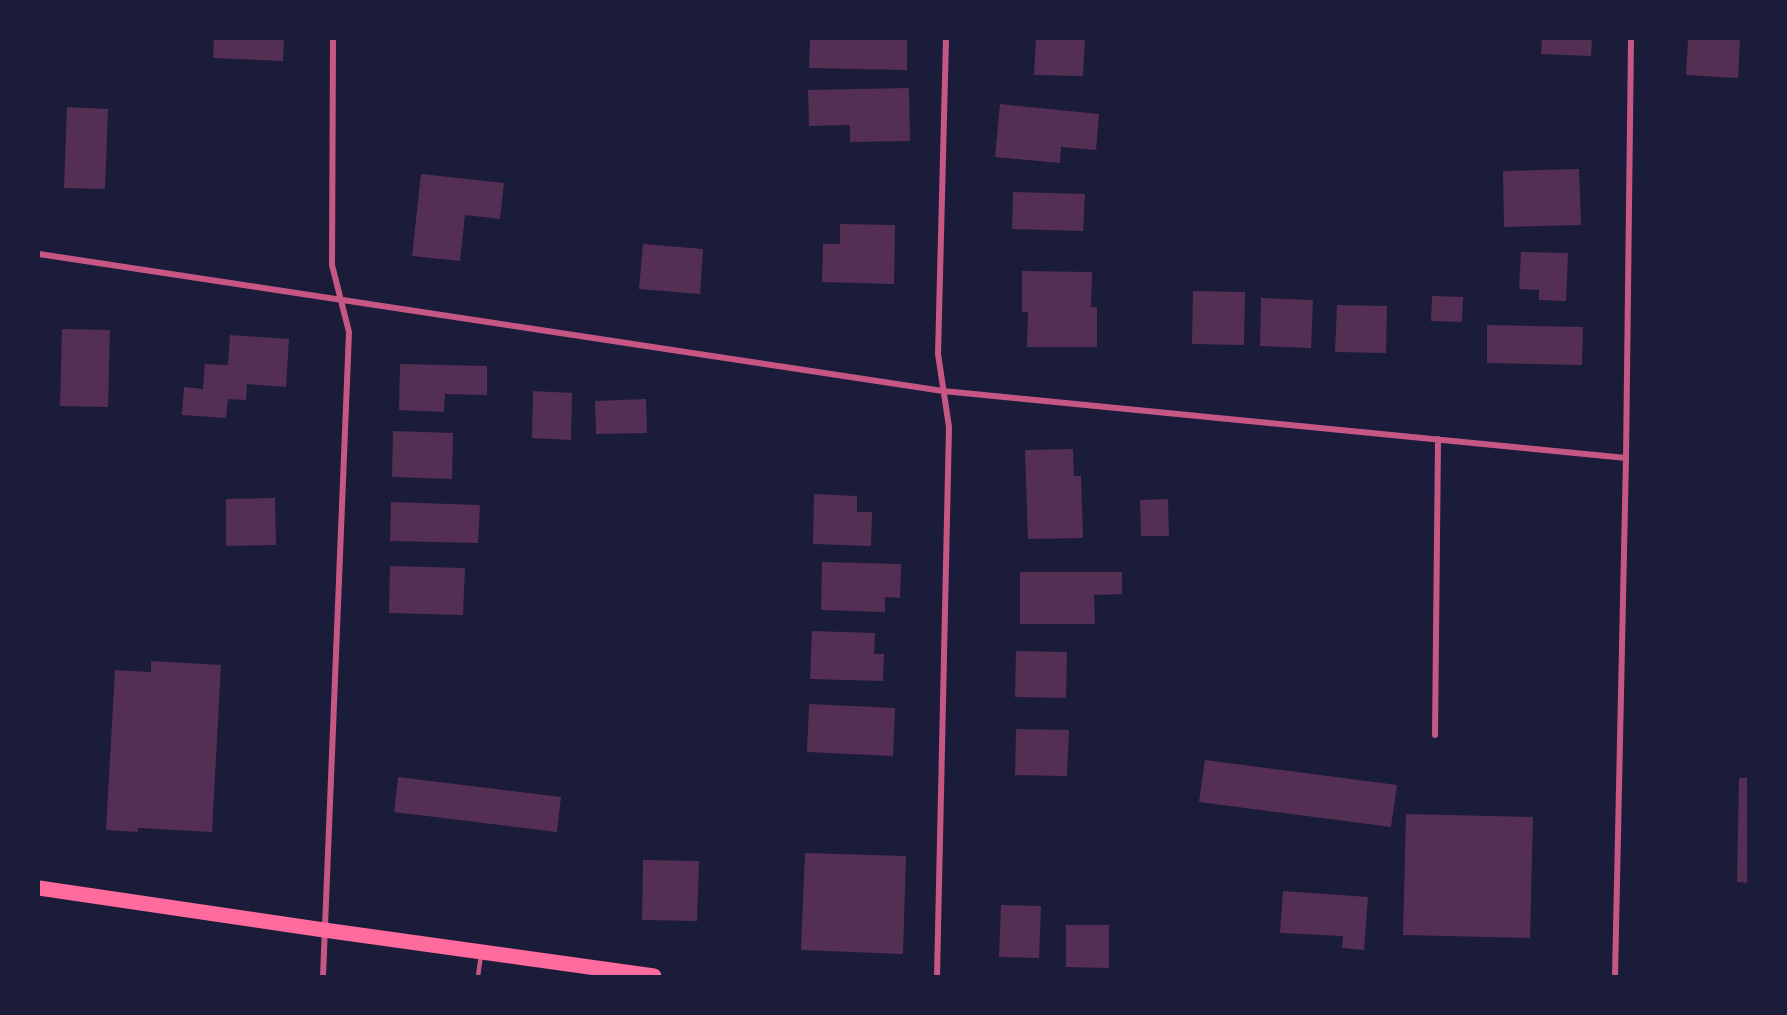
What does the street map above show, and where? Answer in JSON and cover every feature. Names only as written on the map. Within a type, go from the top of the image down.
[{"type":"main road","points":[[39,888],[481,952],[572,970],[654,976]]},
{"type":"street","points":[[323,976],[349,332],[332,265],[333,39]]},
{"type":"street","points":[[936,976],[949,427],[938,354],[946,39]]},
{"type":"street","points":[[1615,976],[1626,458],[1631,39]]},
{"type":"street","points":[[39,254],[943,391],[1626,458]]},
{"type":"street","points":[[1435,735],[1438,439]]},
{"type":"lane","points":[[478,976],[481,952]]},
{"type":"building","points":[[214,39],[284,39],[283,61],[213,58]]},
{"type":"building","points":[[810,39],[907,39],[907,70],[809,68]]},
{"type":"building","points":[[1036,39],[1085,39],[1083,76],[1034,75]]},
{"type":"building","points":[[1542,39],[1592,39],[1591,56],[1541,54]]},
{"type":"building","points":[[1688,39],[1740,39],[1738,78],[1686,75]]},
{"type":"building","points":[[909,88],[910,141],[850,142],[850,125],[809,126],[808,90]]},
{"type":"building","points":[[1000,104],[1099,114],[1096,150],[1061,147],[1060,163],[995,157]]},
{"type":"building","points":[[67,107],[108,109],[105,189],[64,188]]},
{"type":"building","points":[[1579,169],[1581,225],[1504,227],[1503,171]]},
{"type":"building","points":[[421,174],[504,183],[500,219],[465,215],[460,261],[412,256]]},
{"type":"building","points":[[1013,192],[1085,194],[1083,231],[1012,229]]},
{"type":"building","points":[[840,224],[895,225],[894,284],[822,282],[823,244],[840,244]]},
{"type":"building","points":[[643,244],[703,249],[700,294],[639,289]]},
{"type":"building","points":[[1521,252],[1568,253],[1566,301],[1539,300],[1539,290],[1519,289]]},
{"type":"building","points":[[1022,271],[1092,272],[1091,307],[1097,307],[1097,347],[1027,347],[1028,312],[1022,312]]},
{"type":"building","points":[[1193,291],[1245,292],[1244,345],[1192,344]]},
{"type":"building","points":[[1432,296],[1463,297],[1462,322],[1431,321]]},
{"type":"building","points":[[1261,298],[1313,300],[1311,348],[1260,346]]},
{"type":"building","points":[[1337,305],[1387,306],[1386,353],[1335,352]]},
{"type":"building","points":[[1487,325],[1583,327],[1582,365],[1487,363]]},
{"type":"building","points":[[62,329],[110,330],[108,407],[60,406]]},
{"type":"building","points":[[230,335],[289,339],[286,387],[247,384],[246,400],[228,399],[226,418],[182,415],[184,387],[203,389],[205,364],[228,365]]},
{"type":"building","points":[[400,364],[487,366],[487,395],[445,394],[444,412],[399,410]]},
{"type":"building","points":[[533,391],[572,393],[571,440],[532,438]]},
{"type":"building","points":[[646,399],[647,433],[596,434],[595,401]]},
{"type":"building","points":[[393,431],[453,433],[452,479],[392,477]]},
{"type":"building","points":[[1073,449],[1074,476],[1081,476],[1083,538],[1028,539],[1025,450]]},
{"type":"building","points":[[814,494],[857,496],[857,512],[872,512],[871,546],[813,544]]},
{"type":"building","points":[[275,498],[276,545],[226,546],[226,499]]},
{"type":"building","points":[[1168,499],[1169,536],[1141,536],[1140,500]]},
{"type":"building","points":[[391,502],[480,505],[478,543],[390,541]]},
{"type":"building","points":[[822,562],[901,564],[900,598],[885,597],[885,612],[821,610]]},
{"type":"building","points":[[390,566],[465,568],[463,615],[389,613]]},
{"type":"building","points":[[1020,572],[1122,572],[1122,594],[1094,595],[1095,624],[1020,624]]},
{"type":"building","points":[[812,631],[875,633],[874,654],[884,654],[883,681],[810,679]]},
{"type":"building","points":[[1016,651],[1067,652],[1066,698],[1015,697]]},
{"type":"building","points":[[151,661],[221,665],[212,832],[138,828],[138,832],[106,830],[115,670],[151,672]]},
{"type":"building","points":[[809,704],[895,708],[893,756],[807,752]]},
{"type":"building","points":[[1016,729],[1069,730],[1067,776],[1015,775]]},
{"type":"building","points":[[1205,760],[1397,785],[1391,827],[1199,802]]},
{"type":"building","points":[[398,777],[561,797],[557,832],[394,812]]},
{"type":"building","points":[[1739,778],[1748,778],[1748,883],[1737,882]]},
{"type":"building","points":[[1406,814],[1533,817],[1530,938],[1403,935]]},
{"type":"building","points":[[805,853],[906,856],[903,954],[801,950]]},
{"type":"building","points":[[643,860],[699,861],[697,921],[642,920]]},
{"type":"building","points":[[1283,891],[1368,897],[1364,950],[1342,948],[1343,936],[1280,933]]},
{"type":"building","points":[[1001,905],[1041,906],[1039,958],[999,957]]},
{"type":"building","points":[[1066,925],[1109,925],[1109,968],[1066,967]]}]
